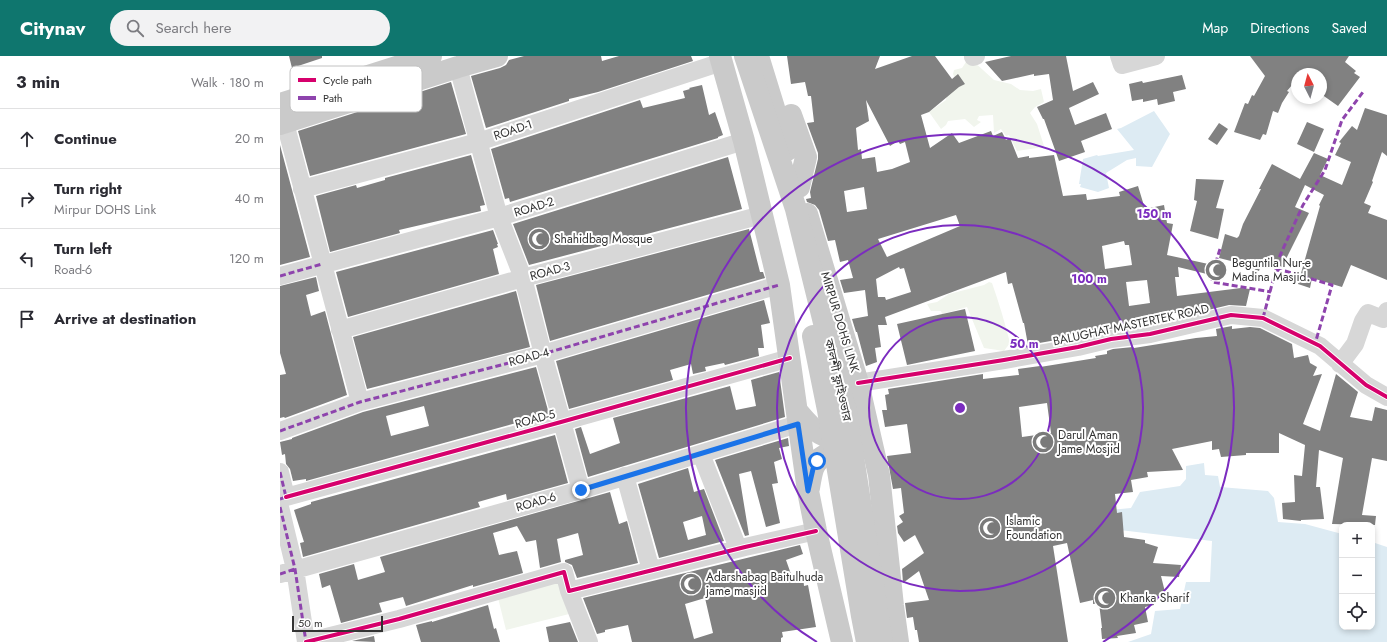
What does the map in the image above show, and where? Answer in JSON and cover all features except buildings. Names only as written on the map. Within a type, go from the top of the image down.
[{"type":"main road","points":[[407,66],[431,56]]},
{"type":"main road","points":[[422,77],[497,56]]},
{"type":"main road","name":"কালশী ফ্লাইওভার","points":[[745,56],[796,209],[846,412],[882,642]]},
{"type":"main road","name":"MIRPUR DOHS LINK","points":[[758,56],[860,392],[879,475],[898,642]]},
{"type":"main road","points":[[726,58],[744,141],[779,285],[808,491],[842,642]]},
{"type":"main road","points":[[726,58],[788,213],[828,410],[867,642]]},
{"type":"main road","points":[[282,117],[294,112]]},
{"type":"main road","points":[[282,117],[300,112]]},
{"type":"main road","points":[[798,418],[821,435],[832,437],[842,436],[854,430],[859,418],[860,392]]},
{"type":"main road","points":[[808,491],[813,469],[817,461],[824,455],[835,451],[846,451],[857,454],[866,460],[879,475]]},
{"type":"street","points":[[1119,56],[1122,65],[1156,56]]},
{"type":"street","name":"ROAD-1","points":[[302,189],[478,142],[726,58]]},
{"type":"street","points":[[458,67],[499,217],[523,278],[542,354],[581,490]]},
{"type":"street","points":[[282,117],[360,402]]},
{"type":"street","name":"ROAD-2","points":[[280,276],[499,217],[744,141]]},
{"type":"street","name":"ROAD-3","points":[[340,330],[523,278],[762,215]]},
{"type":"street","name":"ROAD-4","points":[[280,431],[360,402],[542,354],[779,285]]},
{"type":"street","points":[[1340,364],[1355,344],[1363,321],[1368,313],[1383,319],[1387,311]]},
{"type":"street","name":"BALUGHAT MASTERTEK ROAD","points":[[860,392],[1004,360],[1078,347],[1111,339],[1150,334],[1231,315],[1263,318],[1320,346],[1366,385],[1387,397]]},
{"type":"street","name":"ROAD-5","points":[[282,501],[790,358]]},
{"type":"street","name":"ROAD-6","points":[[288,572],[581,490],[700,454],[798,418]]},
{"type":"street","points":[[700,454],[738,548]]},
{"type":"street","points":[[280,472],[288,572],[306,642],[399,619],[564,572],[569,591],[589,642]]},
{"type":"street","points":[[625,476],[651,570]]},
{"type":"street","points":[[569,591],[738,548],[816,530]]},
{"type":"shaded area","points":[[972,60],[994,80],[1011,84],[1020,90],[1033,91],[1041,89],[1044,102],[1035,107],[1030,113],[1037,124],[1044,146],[1017,151],[1009,135],[1006,136],[1001,129],[994,133],[993,115],[979,116],[977,120],[981,122],[974,127],[965,119],[948,121],[941,129],[929,112],[946,100],[947,93],[959,87],[953,74],[954,70],[962,68],[966,62]]},
{"type":"shaded area","points":[[1154,111],[1170,134],[1152,167],[1136,166],[1136,158],[1127,160],[1106,173],[1109,188],[1098,192],[1080,187],[1081,184],[1079,184],[1083,159],[1097,155],[1134,150],[1117,129]]},
{"type":"shaded area","points":[[989,282],[992,283],[1010,343],[1004,351],[984,348],[967,307],[942,314],[941,311],[931,311],[927,304],[937,302],[949,294],[984,285]]},
{"type":"shaded area","points":[[1204,463],[1205,475],[1218,476],[1220,487],[1268,491],[1274,498],[1278,522],[1305,524],[1339,533],[1339,630],[1375,630],[1375,543],[1387,547],[1387,642],[1128,642],[1151,634],[1155,611],[1180,609],[1186,582],[1210,582],[1212,541],[1103,528],[1110,510],[1131,508],[1140,492],[1180,486],[1186,479],[1186,466]]},
{"type":"shaded area","points":[[565,579],[573,613],[506,630],[498,598]]},
{"type":"marked path","points":[[1263,318],[1279,258],[1303,205],[1325,170],[1342,120],[1363,92]]},
{"type":"marked path","points":[[1220,249],[1214,268],[1212,282],[1271,292]]},
{"type":"marked path","points":[[280,276],[322,264]]},
{"type":"marked path","points":[[1276,270],[1285,271],[1332,285],[1315,344]]},
{"type":"marked path","points":[[280,431],[360,402],[543,354],[779,285]]},
{"type":"marked path","points":[[280,472],[286,497],[280,499]]},
{"type":"marked path","points":[[280,507],[295,569],[306,642]]},
{"type":"marked path","points":[[280,574],[295,569]]},
{"type":"cycle path","points":[[858,383],[1004,360],[1078,347],[1111,339],[1150,334],[1231,315],[1263,318],[1320,346],[1366,385],[1387,397]]},
{"type":"cycle path","points":[[286,497],[790,358]]},
{"type":"cycle path","points":[[306,642],[399,619],[564,572],[569,591],[745,547],[816,531]]},
{"type":"place","name":"Shahidbag Mosque","points":[[539,239]]},
{"type":"place","name":"Beguntila Nur-e Madina Masjid.","points":[[1216,270]]},
{"type":"place","name":"Darul Aman Jame Mosjid","points":[[1043,442]]},
{"type":"place","name":"Islamic Foundation","points":[[990,528]]},
{"type":"place","name":"Adarshabag Baitulhuda jame masjid","points":[[691,584]]},
{"type":"place","name":"Khanka Sharif","points":[[1105,598]]},
{"type":"route","points":[[581,490],[798,424],[808,491],[813,469],[817,461]]}]
